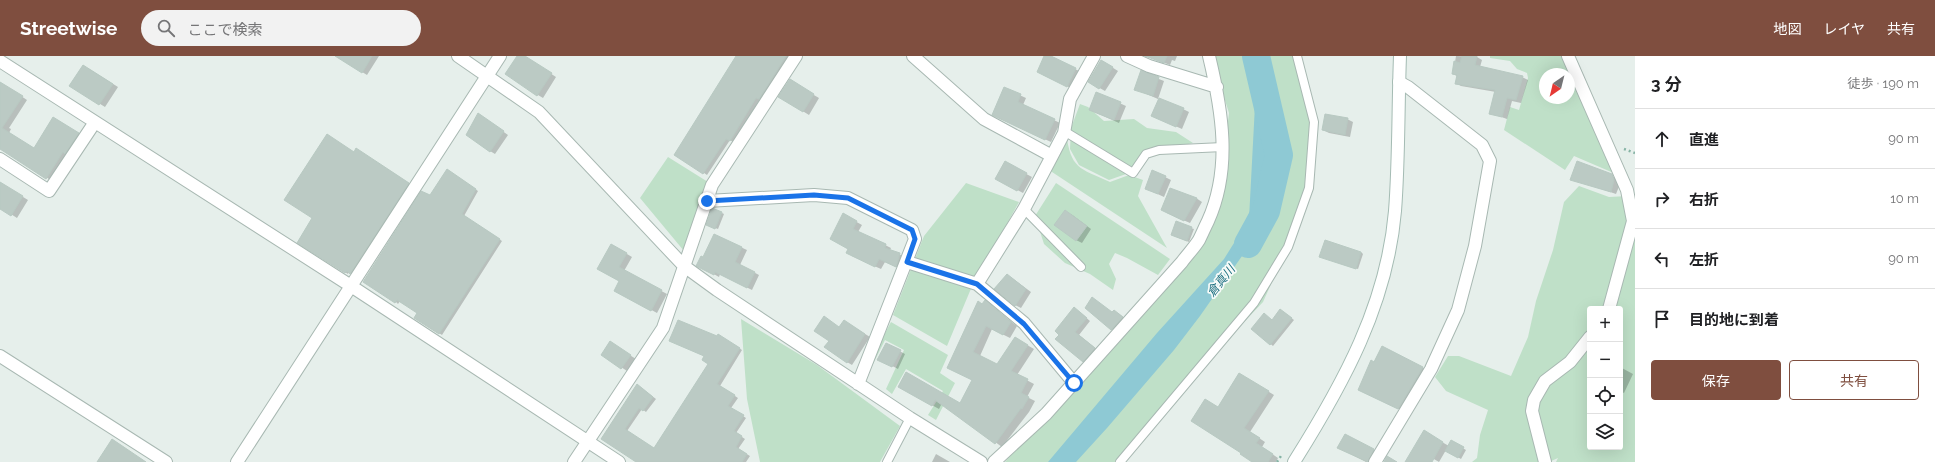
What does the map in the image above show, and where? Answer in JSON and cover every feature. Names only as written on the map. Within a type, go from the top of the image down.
[{"type":"street","points":[[458,56],[539,112],[684,266],[717,290],[858,384],[981,462]]},
{"type":"street","points":[[237,462],[500,56]]},
{"type":"street","points":[[574,462],[663,328],[712,185],[796,56]]},
{"type":"street","points":[[913,56],[984,119],[1052,156]]},
{"type":"street","points":[[977,284],[1024,209],[1052,156],[1064,131],[1070,99],[1094,56]]},
{"type":"street","points":[[1127,56],[1150,66],[1216,86]]},
{"type":"street","points":[[994,462],[1046,414],[1182,262],[1199,239],[1214,208],[1220,187],[1223,147],[1216,86],[1209,56]]},
{"type":"street","points":[[1294,462],[1328,408],[1356,355],[1371,316],[1386,260],[1395,211],[1400,56]]},
{"type":"street","points":[[1568,56],[1627,190],[1632,213],[1633,221],[1610,306]]},
{"type":"street","points":[[0,61],[351,286],[619,462]]},
{"type":"street","points":[[1375,462],[1431,369],[1458,310],[1475,246],[1490,161],[1482,145],[1408,87],[1399,82]]},
{"type":"street","points":[[0,159],[49,191],[95,122]]},
{"type":"street","points":[[707,201],[814,195],[848,198],[912,230],[915,239],[907,262],[858,384]]},
{"type":"street","points":[[907,262],[977,284],[1024,324],[1074,383]]},
{"type":"street","points":[[1545,462],[1532,411],[1534,400],[1545,381],[1570,362],[1587,341]]},
{"type":"street","points":[[0,356],[166,462]]},
{"type":"lane","points":[[1121,462],[1254,303],[1288,247],[1309,188],[1314,122],[1297,56]]},
{"type":"lane","points":[[1064,131],[1133,173],[1146,154],[1159,150],[1223,147]]},
{"type":"lane","points":[[1024,209],[1081,267]]},
{"type":"lane","points":[[887,462],[910,418]]},
{"type":"path","points":[[1277,462],[1284,451]]},
{"type":"green space","points":[[1211,56],[1294,56],[1314,122],[1306,207],[1263,302],[1176,394],[1119,462],[1005,462],[1199,239],[1220,187],[1229,113]]},
{"type":"green space","points":[[1490,56],[1564,56],[1569,68],[1539,68],[1539,104],[1575,104],[1575,81],[1616,174],[1574,156],[1565,170],[1504,130],[1510,107],[1519,110],[1528,78],[1527,73],[1517,69],[1510,61],[1490,58]]},
{"type":"green space","points":[[1080,104],[1088,107],[1104,121],[1134,119],[1147,128],[1176,132],[1193,143],[1159,150],[1143,159],[1126,174],[1109,180],[1079,165],[1070,149],[1071,128]]},
{"type":"green space","points":[[1066,133],[1068,145],[1074,161],[1084,170],[1110,182],[1129,175],[1143,180],[1138,196],[1167,248],[1049,170]]},
{"type":"green space","points":[[668,157],[708,182],[684,251],[640,198]]},
{"type":"green space","points":[[966,183],[1019,202],[970,291],[947,346],[893,315],[924,236]]},
{"type":"green space","points":[[1056,183],[1170,259],[1158,275],[1115,253],[1109,264],[1116,279],[1113,290],[1090,274],[1065,263],[1044,244],[1035,216]]},
{"type":"green space","points":[[1579,186],[1609,197],[1628,196],[1635,212],[1635,462],[1556,462],[1558,458],[1549,462],[1472,462],[1477,458],[1480,435],[1488,410],[1446,391],[1435,377],[1448,356],[1459,356],[1511,376],[1528,337],[1536,301],[1553,250],[1564,202]]},
{"type":"green space","points":[[741,319],[817,365],[900,426],[880,462],[760,462],[747,399]]},
{"type":"green space","points":[[891,322],[948,355],[940,373],[955,383],[936,420],[928,415],[943,391],[906,369],[892,394],[886,389],[904,350],[885,340],[868,374],[864,372]]},
{"type":"water","points":[[1243,56],[1265,56],[1269,70],[1277,151],[1266,211],[1242,256],[1200,316],[1174,350],[1107,428],[1076,462],[1048,462],[1157,333],[1224,259],[1249,219],[1255,105]]},
{"type":"building","points":[[335,56],[372,56],[362,73]]},
{"type":"building","points":[[517,56],[525,56],[552,73],[537,96],[505,74]]},
{"type":"building","points":[[736,56],[786,56],[759,99],[756,98],[730,141],[726,139],[703,174],[674,155]]},
{"type":"building","points":[[1044,56],[1051,56],[1076,68],[1067,87],[1037,72]]},
{"type":"building","points":[[1145,56],[1167,56],[1164,63]]},
{"type":"building","points":[[1462,56],[1477,56],[1475,65],[1523,76],[1516,100],[1507,98],[1502,117],[1489,114],[1495,90],[1455,84],[1457,75],[1452,74],[1454,61],[1460,63]]},
{"type":"building","points":[[1101,60],[1113,67],[1099,89],[1088,82]]},
{"type":"building","points":[[83,65],[113,84],[99,105],[69,86]]},
{"type":"building","points":[[1141,70],[1159,77],[1153,96],[1134,90]]},
{"type":"building","points":[[790,79],[814,94],[803,112],[778,97]]},
{"type":"building","points":[[0,82],[23,96],[2,128],[34,148],[53,117],[79,133],[65,154],[63,152],[46,179],[0,149]]},
{"type":"building","points":[[1004,87],[1021,94],[1018,102],[1055,119],[1045,140],[992,115]]},
{"type":"building","points":[[1096,92],[1121,102],[1114,120],[1089,110]]},
{"type":"building","points":[[1159,98],[1184,108],[1176,127],[1151,116]]},
{"type":"building","points":[[478,113],[504,131],[490,152],[466,135]]},
{"type":"building","points":[[1325,114],[1348,118],[1345,135],[1322,130]]},
{"type":"building","points":[[327,134],[354,152],[356,148],[409,183],[350,274],[347,271],[345,273],[297,243],[312,218],[284,200]]},
{"type":"building","points":[[1005,161],[1027,173],[1017,191],[995,179]]},
{"type":"building","points":[[1577,161],[1612,174],[1614,180],[1611,192],[1570,180]]},
{"type":"building","points":[[447,169],[476,189],[462,214],[500,239],[439,334],[414,318],[417,313],[397,300],[395,303],[363,282],[421,191],[430,195]]},
{"type":"building","points":[[1152,170],[1166,176],[1158,194],[1145,189]]},
{"type":"building","points":[[0,182],[23,196],[11,216],[0,209]]},
{"type":"building","points":[[1170,188],[1197,198],[1184,221],[1161,210]]},
{"type":"building","points":[[712,208],[722,212],[715,229],[706,225]]},
{"type":"building","points":[[1065,210],[1087,226],[1076,241],[1054,225]]},
{"type":"building","points":[[843,213],[857,221],[853,229],[886,244],[885,248],[900,253],[896,267],[879,259],[875,267],[846,253],[848,249],[830,239]]},
{"type":"building","points":[[1176,221],[1192,227],[1187,241],[1171,235]]},
{"type":"building","points":[[714,234],[742,247],[735,262],[755,272],[747,288],[715,272],[714,275],[696,266],[701,256],[703,257]]},
{"type":"building","points":[[1325,240],[1361,252],[1356,269],[1319,257]]},
{"type":"building","points":[[611,244],[627,253],[619,267],[662,290],[651,311],[614,291],[619,281],[597,269]]},
{"type":"building","points":[[1007,274],[1026,289],[1015,306],[994,289]]},
{"type":"building","points":[[1092,297],[1112,312],[1114,310],[1123,317],[1111,330],[1085,308]]},
{"type":"building","points":[[985,300],[1011,322],[1003,335],[986,326],[973,352],[997,364],[1015,337],[1028,345],[1011,371],[1028,379],[1021,393],[1029,397],[1022,409],[1021,408],[995,444],[935,400],[932,406],[898,387],[906,372],[960,403],[972,380],[947,368],[978,301],[982,304]]},
{"type":"building","points":[[1074,307],[1087,318],[1075,332],[1095,348],[1083,362],[1055,339],[1059,335],[1055,331]]},
{"type":"building","points":[[1280,309],[1292,318],[1270,345],[1251,329],[1264,313],[1272,320]]},
{"type":"building","points":[[824,316],[839,327],[844,320],[865,334],[847,363],[824,347],[829,341],[814,331]]},
{"type":"building","points":[[678,320],[717,336],[718,334],[740,348],[717,384],[735,395],[728,406],[744,415],[734,431],[742,436],[736,447],[747,454],[742,462],[636,462],[601,439],[637,384],[653,397],[643,411],[639,408],[625,429],[654,448],[708,364],[702,360],[704,356],[669,341]]},
{"type":"building","points":[[610,341],[631,355],[621,369],[601,355]]},
{"type":"building","points":[[886,343],[901,350],[892,367],[877,360]]},
{"type":"building","points":[[1382,346],[1423,367],[1398,409],[1358,390],[1371,360],[1374,362]]},
{"type":"building","points":[[1239,373],[1269,391],[1244,428],[1260,438],[1256,443],[1273,454],[1268,462],[1252,462],[1240,454],[1241,453],[1191,421],[1205,399],[1218,407]]},
{"type":"building","points":[[1424,430],[1443,442],[1432,462],[1405,462]]},
{"type":"building","points":[[1345,434],[1374,449],[1368,462],[1337,448]]},
{"type":"building","points":[[112,439],[146,462],[97,462]]},
{"type":"building","points":[[1451,440],[1464,447],[1458,458],[1445,451]]},
{"type":"building","points":[[1387,456],[1397,462],[1384,462]]},
{"type":"waterway","name":"倉真川","points":[[1248,244],[1266,211],[1279,155],[1256,56]]},
{"type":"route","points":[[707,201],[814,195],[848,198],[912,230],[915,239],[907,262],[977,284],[1024,324],[1074,383]]}]
